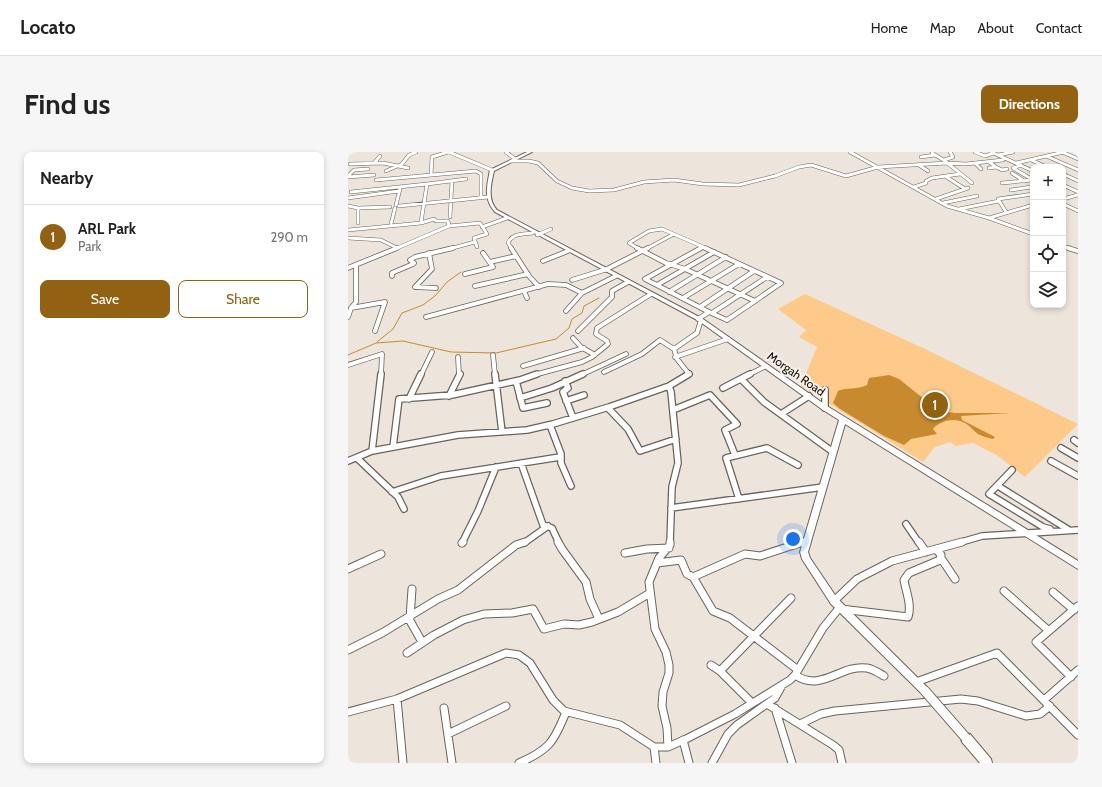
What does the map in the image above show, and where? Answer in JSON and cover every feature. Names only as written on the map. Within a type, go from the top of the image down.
[{"type":"street","points":[[386,171],[403,163],[409,155],[416,152]]},
{"type":"street","points":[[431,175],[432,157],[448,152],[492,170],[530,152]]},
{"type":"street","points":[[506,152],[513,160],[538,163],[557,181],[572,188],[588,191],[614,190],[644,182],[674,180],[703,184],[739,185],[811,165],[846,176],[878,167],[947,163],[975,164],[1003,160]]},
{"type":"street","points":[[850,152],[943,203],[1030,233]]},
{"type":"street","points":[[944,160],[952,158],[953,155],[950,152]]},
{"type":"street","points":[[975,152],[985,156],[993,153],[1030,170]]},
{"type":"street","points":[[998,155],[1013,152]]},
{"type":"street","points":[[1016,163],[1063,152],[1078,159]]},
{"type":"street","points":[[932,153],[944,160],[972,183]]},
{"type":"street","points":[[931,164],[921,157],[935,155]]},
{"type":"street","points":[[364,175],[380,156]]},
{"type":"street","points":[[1046,156],[1078,170]]},
{"type":"street","points":[[1031,160],[1040,164]]},
{"type":"street","points":[[989,162],[1002,170],[1007,169]]},
{"type":"street","points":[[349,163],[374,163],[408,168]]},
{"type":"street","points":[[975,164],[981,169]]},
{"type":"street","points":[[918,165],[928,172]]},
{"type":"street","points":[[911,166],[918,170]]},
{"type":"street","points":[[1021,166],[1013,168],[1030,178]]},
{"type":"street","points":[[989,168],[996,167]]},
{"type":"street","points":[[348,177],[354,170],[368,169]]},
{"type":"street","points":[[348,206],[358,208],[395,206],[488,196],[492,170]]},
{"type":"street","points":[[376,180],[473,171],[482,174],[481,197]]},
{"type":"street","points":[[1012,173],[1024,181]]},
{"type":"street","points":[[914,187],[926,183],[926,181],[932,178],[960,174]]},
{"type":"street","points":[[348,177],[374,175]]},
{"type":"street","points":[[1066,175],[1078,181]]},
{"type":"street","points":[[416,185],[417,176]]},
{"type":"street","points":[[936,199],[967,189],[945,176]]},
{"type":"street","points":[[351,192],[466,179]]},
{"type":"street","points":[[450,217],[452,180]]},
{"type":"street","points":[[1002,183],[1030,180]]},
{"type":"street","points":[[1019,181],[1030,187]]},
{"type":"street","points":[[421,222],[427,184]]},
{"type":"street","points":[[1066,186],[1078,192]]},
{"type":"street","points":[[391,224],[401,187]]},
{"type":"street","points":[[1011,190],[1030,188]]},
{"type":"street","points":[[348,198],[399,191]]},
{"type":"street","points":[[959,209],[999,201],[998,199],[1030,194]]},
{"type":"street","points":[[1025,195],[1030,198]]},
{"type":"street","name":"Morgah Road","points":[[488,196],[493,209],[496,212],[700,320],[825,408],[1028,532],[1078,565]]},
{"type":"street","points":[[943,203],[960,198],[977,196]]},
{"type":"street","points":[[1067,198],[1077,197]]},
{"type":"street","points":[[999,201],[1006,212]]},
{"type":"street","points":[[1066,205],[1078,211]]},
{"type":"street","points":[[989,218],[1006,212],[1022,210],[1030,206]]},
{"type":"street","points":[[358,208],[358,223]]},
{"type":"street","points":[[482,227],[507,218]]},
{"type":"street","points":[[348,230],[421,223],[434,219],[436,221],[448,221],[449,226]]},
{"type":"street","points":[[348,268],[449,226],[479,223],[487,234],[474,238],[477,247]]},
{"type":"street","points":[[702,247],[671,264],[645,279],[727,320],[781,284],[726,257],[662,229],[657,228],[629,243],[671,264],[686,269],[755,301]]},
{"type":"street","points":[[539,287],[528,274],[509,246],[508,240],[511,237],[535,234],[551,229]]},
{"type":"street","points":[[572,280],[604,270],[674,234]]},
{"type":"street","points":[[348,238],[381,240],[397,248]]},
{"type":"street","points":[[392,276],[393,272],[414,263],[410,260],[429,253],[475,242]]},
{"type":"street","points":[[1066,247],[1078,250]]},
{"type":"street","points":[[543,262],[568,251]]},
{"type":"street","points":[[657,286],[714,252]]},
{"type":"street","points":[[429,253],[432,269],[415,287],[436,288]]},
{"type":"street","points":[[464,274],[493,267],[484,253]]},
{"type":"street","points":[[490,262],[516,256]]},
{"type":"street","points":[[669,292],[726,257]]},
{"type":"street","points":[[683,298],[739,264]]},
{"type":"street","points":[[348,317],[351,308],[356,302],[356,265]]},
{"type":"street","points":[[700,307],[754,271]]},
{"type":"street","points":[[475,286],[528,274]]},
{"type":"street","points":[[566,311],[582,293],[616,276]]},
{"type":"street","points":[[674,349],[697,333],[700,320],[767,277]]},
{"type":"street","points":[[578,331],[612,297],[612,291],[628,282]]},
{"type":"street","points":[[426,317],[553,284],[566,284],[582,293]]},
{"type":"street","points":[[349,291],[356,290]]},
{"type":"street","points":[[524,291],[527,298]]},
{"type":"street","points":[[394,447],[399,400],[449,396],[516,381],[582,362],[595,355],[608,344],[607,341],[596,334],[597,328],[651,294]]},
{"type":"street","points":[[351,308],[385,302],[376,331]]},
{"type":"street","points":[[573,338],[595,355]]},
{"type":"street","points":[[675,357],[728,339]]},
{"type":"street","points":[[604,372],[642,354],[660,340],[674,349]]},
{"type":"street","points":[[523,366],[584,348]]},
{"type":"street","points":[[348,461],[372,451],[458,435],[527,430],[550,425],[608,408],[669,386],[689,374],[675,357],[674,349]]},
{"type":"street","points":[[409,399],[432,352]]},
{"type":"street","points":[[348,365],[382,354],[380,391],[372,451]]},
{"type":"street","points":[[520,398],[583,375],[608,361],[626,354]]},
{"type":"street","points":[[493,355],[502,432]]},
{"type":"street","points":[[449,396],[460,374],[458,357]]},
{"type":"street","points":[[723,388],[766,366]]},
{"type":"street","points":[[741,380],[764,402],[833,452]]},
{"type":"street","points":[[516,381],[523,408],[547,403]]},
{"type":"street","points":[[565,381],[568,388],[563,392],[573,418]]},
{"type":"street","points":[[668,747],[662,706],[663,692],[669,673],[669,665],[666,652],[656,634],[649,582],[657,563],[669,548],[672,487],[678,463],[669,386]]},
{"type":"street","points":[[825,390],[825,408]]},
{"type":"street","points":[[566,401],[584,395]]},
{"type":"street","points":[[673,410],[710,395],[736,424],[725,430],[735,455]]},
{"type":"street","points":[[781,414],[809,396]]},
{"type":"street","points":[[608,408],[628,429],[640,451],[676,439]]},
{"type":"street","points":[[843,419],[806,541],[804,552],[806,559],[838,606],[925,691],[987,763]]},
{"type":"street","points":[[550,425],[561,454],[560,458],[571,486]]},
{"type":"street","points":[[739,499],[726,458],[767,448],[798,465]]},
{"type":"street","points":[[1061,448],[1078,458]]},
{"type":"street","points":[[357,458],[398,497],[404,509]]},
{"type":"street","points":[[392,492],[436,477],[560,458]]},
{"type":"street","points":[[1051,461],[1078,476]]},
{"type":"street","points":[[521,463],[543,525],[552,528],[570,561],[586,582],[590,599],[600,619]]},
{"type":"street","points":[[462,543],[478,511],[496,467]]},
{"type":"street","points":[[1012,470],[989,494],[1043,527],[1059,531]]},
{"type":"street","points":[[998,486],[1069,530]]},
{"type":"street","points":[[672,508],[823,487]]},
{"type":"street","points":[[906,524],[926,552]]},
{"type":"street","points":[[348,650],[373,640],[410,619],[436,600],[457,590],[476,578],[516,545],[523,543],[548,526]]},
{"type":"street","points":[[348,712],[397,699],[506,653],[519,655],[530,663],[553,700],[564,711],[620,725],[654,747],[668,747],[735,714],[781,686],[796,673],[823,628],[857,579],[892,562],[982,536],[1078,530]]},
{"type":"street","points":[[657,563],[681,560],[687,574],[693,576],[744,554],[760,556],[795,543],[806,541]]},
{"type":"street","points":[[625,553],[669,548]]},
{"type":"street","points":[[936,549],[955,579]]},
{"type":"street","points":[[348,568],[381,554]]},
{"type":"street","points":[[838,606],[908,617],[908,594],[905,588],[904,580],[909,573],[941,558]]},
{"type":"street","points":[[693,576],[713,611],[730,618],[804,681],[814,682],[856,668],[868,668],[884,676]]},
{"type":"street","points":[[412,589],[410,619],[422,642]]},
{"type":"street","points":[[1004,591],[1049,631]]},
{"type":"street","points":[[1053,592],[1076,608],[1036,642],[1071,677]]},
{"type":"street","points":[[407,653],[442,628],[482,615],[514,613],[523,608],[533,609],[544,629],[564,624],[580,625],[618,612],[650,593]]},
{"type":"street","points":[[720,671],[790,598]]},
{"type":"street","points":[[916,682],[997,654],[1078,735]]},
{"type":"street","points":[[711,665],[720,671],[752,703]]},
{"type":"street","points":[[800,724],[821,714],[835,711],[872,709],[941,700],[961,699],[978,701],[1026,716],[1033,716],[1043,713],[1047,703],[1078,670]]},
{"type":"street","points":[[712,763],[728,734],[737,725],[771,706],[781,686]]},
{"type":"street","points":[[397,699],[403,763]]},
{"type":"street","points":[[448,734],[506,706]]},
{"type":"street","points":[[771,706],[839,750],[842,763]]},
{"type":"street","points":[[771,706],[792,763]]},
{"type":"street","points":[[444,708],[452,763]]},
{"type":"street","points":[[519,763],[541,754],[557,734],[566,712]]},
{"type":"street","points":[[683,740],[689,763]]},
{"type":"street","points":[[654,747],[656,763]]},
{"type":"shaded area","points":[[805,294],[925,349],[1078,424],[1025,477],[998,456],[973,443],[956,446],[950,442],[935,447],[923,462],[801,386],[817,347],[799,337],[806,330],[778,309]]},
{"type":"shaded area","points":[[889,375],[899,379],[939,411],[955,413],[1010,413],[961,416],[962,420],[995,437],[993,439],[978,434],[961,421],[948,420],[940,423],[933,429],[937,434],[911,439],[904,445],[884,436],[840,409],[833,403],[838,391],[863,387],[867,385],[869,378]]},
{"type":"waterway","points":[[377,342],[393,329],[402,313],[423,305],[436,295],[447,282],[461,272]]},
{"type":"waterway","points":[[348,355],[376,343],[403,341],[451,352],[496,353],[556,339],[569,328],[572,319],[582,313],[584,306],[599,298]]},
{"type":"place","name":"ARL Park","points":[[935,405]]}]
